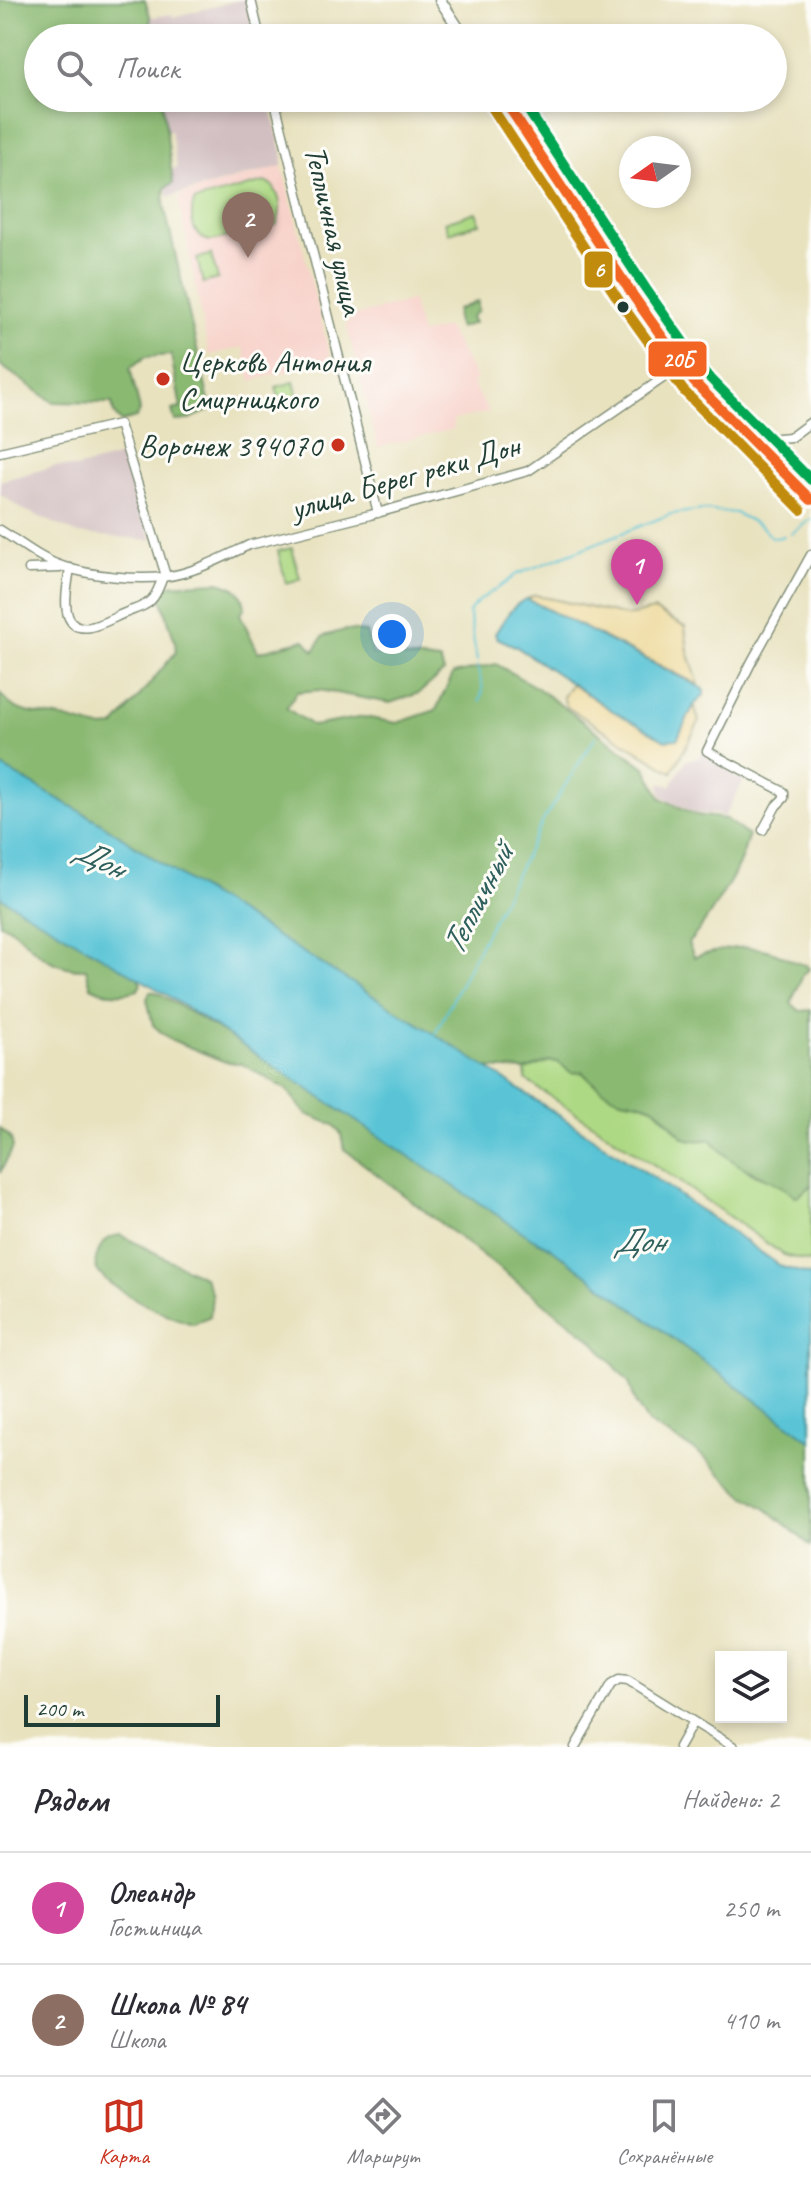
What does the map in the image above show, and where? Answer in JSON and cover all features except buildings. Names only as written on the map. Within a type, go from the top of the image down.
[{"type":"street","points":[[251,0],[257,24]]},
{"type":"street","points":[[440,0],[456,24]]},
{"type":"street","name":"Тепличная улица","points":[[278,112],[378,513]]},
{"type":"street","points":[[512,112],[694,382],[811,500]]},
{"type":"street","name":"улица Берег реки Дон","points":[[0,530],[67,568],[113,577],[165,576],[239,552],[249,545],[528,471],[682,365]]},
{"type":"street","points":[[750,440],[791,437],[811,422]]},
{"type":"street","points":[[0,452],[119,424],[165,576],[154,598],[147,604],[101,625],[88,627],[69,620],[67,568],[29,569]]},
{"type":"street","points":[[763,830],[784,798],[784,792],[707,751],[811,555]]},
{"type":"street","points":[[575,1747],[611,1685],[619,1680],[628,1681],[734,1747]]},
{"type":"street","points":[[679,1747],[693,1722]]},
{"type":"shaded area","points":[[246,0],[252,24],[146,24],[148,18],[172,14],[173,17]]},
{"type":"shaded area","points":[[154,112],[272,112],[283,156],[282,166],[168,197],[166,185],[173,184],[173,169],[177,168],[171,131],[166,131]]},
{"type":"shaded area","points":[[282,166],[331,360],[251,381],[243,347],[209,355],[179,203],[180,195]]},
{"type":"shaded area","points":[[412,300],[421,334],[447,327],[477,379],[472,383],[489,412],[453,420],[454,429],[378,447],[346,324],[351,317]]},
{"type":"shaded area","points":[[121,456],[123,462],[128,462],[152,540],[79,534],[22,509],[0,494],[0,481],[56,466],[75,468]]},
{"type":"shaded area","points":[[703,752],[747,775],[724,817],[696,813],[662,796],[660,783],[671,786],[686,760],[698,758]]},
{"type":"green space","points":[[0,0],[145,0],[150,24],[24,24],[24,112],[164,112],[173,183],[165,188],[164,205],[211,410],[187,420],[175,421],[172,410],[181,408],[171,355],[145,357],[130,368],[140,410],[136,418],[121,422],[114,414],[112,403],[53,402],[0,365]]},
{"type":"green space","points":[[264,182],[272,185],[279,199],[280,214],[276,225],[212,241],[196,232],[192,221],[194,201]]},
{"type":"green space","points":[[476,212],[480,223],[449,233],[445,222]]},
{"type":"green space","points":[[211,254],[218,279],[203,283],[197,259]]},
{"type":"green space","points":[[478,301],[478,311],[471,317],[474,323],[459,328],[457,310]]},
{"type":"green space","points":[[294,382],[299,401],[281,405],[276,387]]},
{"type":"green space","points":[[292,548],[300,579],[286,583],[278,551]]},
{"type":"green space","points":[[218,582],[233,587],[242,596],[245,607],[240,614],[258,652],[305,640],[314,651],[323,636],[345,630],[366,632],[373,654],[440,661],[444,672],[419,693],[390,703],[319,690],[297,692],[286,708],[313,726],[364,717],[397,723],[436,710],[453,674],[496,664],[539,689],[646,768],[661,798],[696,815],[726,819],[748,836],[732,878],[688,943],[694,957],[722,950],[751,948],[775,953],[809,969],[803,975],[791,1003],[800,1011],[811,1010],[811,1185],[797,1197],[731,1160],[711,1139],[699,1141],[684,1137],[655,1108],[613,1096],[582,1072],[572,1073],[558,1062],[550,1061],[525,1070],[485,1068],[101,823],[0,766],[0,693],[23,711],[97,727],[114,727],[176,652],[160,594],[167,585]]},
{"type":"green space","points":[[0,893],[137,975],[141,984],[138,990],[102,992],[91,987],[86,969],[61,965],[40,954],[15,931],[0,924]]},
{"type":"green space","points":[[150,991],[285,1071],[473,1193],[656,1322],[811,1440],[811,1546],[768,1510],[743,1495],[699,1453],[648,1423],[635,1402],[629,1382],[591,1339],[344,1149],[341,1134],[334,1125],[306,1114],[286,1089],[242,1064],[223,1061],[162,1033],[153,1025],[147,999]]},
{"type":"green space","points":[[550,1061],[558,1062],[572,1073],[582,1072],[594,1084],[655,1108],[684,1138],[711,1139],[751,1173],[782,1184],[797,1197],[811,1185],[811,1262],[784,1255],[526,1080],[525,1070]]},
{"type":"green space","points":[[0,1128],[11,1138],[13,1147],[0,1173]]},
{"type":"green space","points":[[120,1235],[205,1278],[212,1295],[210,1316],[194,1324],[184,1321],[139,1301],[101,1275],[96,1267],[100,1248],[108,1239]]},
{"type":"sand","points":[[535,595],[627,616],[654,610],[685,627],[688,651],[699,685],[527,599]]},
{"type":"sand","points":[[571,684],[613,711],[677,739],[694,705],[699,722],[672,772],[567,707],[563,697]]},
{"type":"water","points":[[527,599],[704,689],[704,695],[694,705],[677,739],[665,740],[613,711],[515,646],[497,638],[495,634],[508,614]]},
{"type":"water","name":"Дон","points":[[0,766],[101,823],[194,885],[435,1034],[653,1177],[782,1267],[811,1275],[811,1441],[548,1246],[533,1239],[164,993],[0,897]]},
{"type":"waterway","points":[[477,661],[469,612],[478,601],[515,575],[671,514],[703,510],[736,513],[762,527],[770,536],[784,536]]},
{"type":"waterway","points":[[791,534],[811,519]]},
{"type":"waterway","points":[[477,666],[483,689],[480,701]]},
{"type":"waterway","name":"Тепличный","points":[[435,1034],[544,819],[596,736]]},
{"type":"transit line","name":"6","points":[[495,112],[622,305],[683,390],[801,510]]},
{"type":"transit line","name":"20Б","points":[[512,112],[694,382],[811,500]]},
{"type":"transit line","points":[[529,112],[705,373],[811,480]]},
{"type":"place","name":"Школа № 84","points":[[248,258]]},
{"type":"place","name":"Церковь Антония Смирницкого","points":[[163,379]]},
{"type":"place","name":"Воронеж 394070","points":[[338,445]]},
{"type":"place","name":"Олеандр","points":[[637,605]]}]
